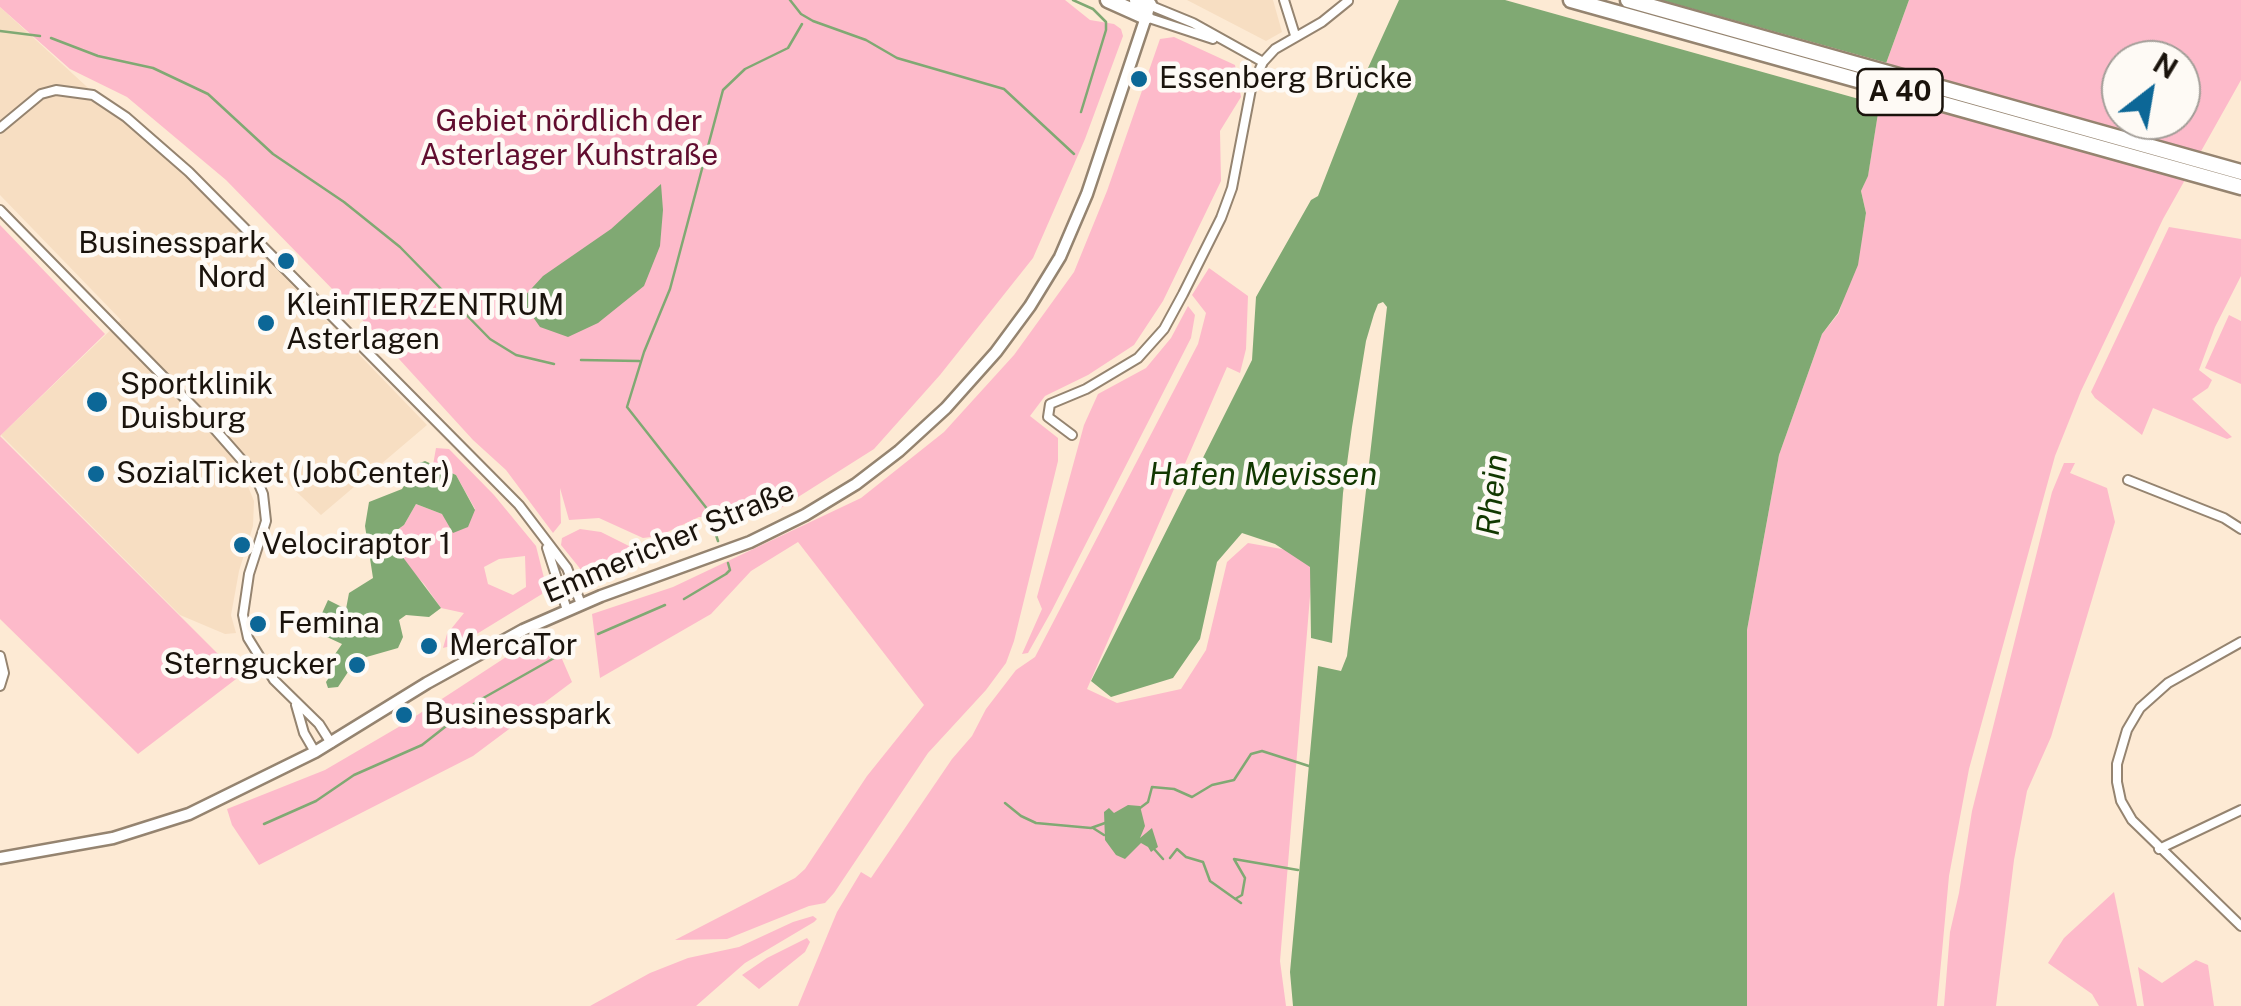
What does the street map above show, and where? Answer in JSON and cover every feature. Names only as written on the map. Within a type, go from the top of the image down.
[{"type":"highway","points":[[1108,0],[1146,6]]},
{"type":"highway","name":"A 40","points":[[1571,0],[2236,179]]},
{"type":"highway","name":"A 40","points":[[1628,0],[2236,179]]},
{"type":"main road","name":"Emmericher Straße","points":[[0,858],[152,828],[202,808],[315,752],[491,647],[581,604],[750,542],[856,484],[946,408],[996,352],[1060,257],[1087,194],[1146,6]]},
{"type":"street","points":[[1284,0],[1295,35]]},
{"type":"street","points":[[1072,435],[1048,417],[1050,404],[1122,370],[1153,344],[1183,294],[1232,188],[1252,89],[1263,62],[1295,35],[1322,22],[1348,1]]},
{"type":"street","points":[[1146,6],[1192,24],[1263,62]]},
{"type":"street","points":[[0,128],[41,94],[56,90],[92,96],[126,117],[189,172],[519,505],[566,568],[581,604]]},
{"type":"street","points":[[0,210],[255,475],[263,494],[266,522],[249,574],[243,615],[248,638],[274,680],[319,724],[331,743]]},
{"type":"street","points":[[2128,480],[2224,518],[2241,529]]},
{"type":"street","points":[[546,544],[568,610]]},
{"type":"street","points":[[2241,642],[2168,683],[2140,708],[2127,730],[2117,764],[2121,801],[2132,820],[2241,926]]},
{"type":"street","points":[[0,656],[4,673],[0,686]]},
{"type":"street","points":[[295,701],[304,733],[315,752]]},
{"type":"street","points":[[2159,849],[2241,810]]},
{"type":"shaded area","points":[[1187,0],[1273,0],[1282,32],[1266,41]]},
{"type":"shaded area","points":[[0,7],[208,198],[427,425],[321,515],[263,460],[244,477],[254,501],[253,526],[231,615],[236,633],[225,634],[180,615],[1,435],[121,320],[0,195]]},
{"type":"green space","name":"Gebiet nördlich der Asterlager Kuhstraße","points":[[0,0],[1065,0],[1090,20],[1114,24],[1123,36],[1085,139],[1033,258],[940,375],[874,449],[776,511],[737,519],[699,517],[659,536],[643,538],[599,518],[569,520],[560,488],[561,523],[553,533],[506,470],[226,180],[127,97],[70,69],[0,7]]},
{"type":"green space","points":[[1909,0],[2241,0],[2241,80],[2163,219],[2081,391],[2055,456],[1969,769],[1949,876],[1937,1006],[1747,1006],[1747,630],[1779,455],[1822,334],[1839,313],[1864,226],[1866,213],[1861,191],[1868,175],[1880,80]]},
{"type":"green space","points":[[1174,37],[1235,65],[1241,97],[1220,131],[1221,181],[1163,301],[1134,345],[1088,375],[1045,396],[1030,416],[1058,438],[1058,461],[1006,663],[928,753],[825,903],[727,939],[675,940],[795,878],[805,869],[867,776],[924,705],[798,542],[751,571],[711,614],[600,678],[592,614],[673,587],[861,498],[944,432],[1014,355],[1074,272],[1160,39]]},
{"type":"green space","points":[[0,225],[105,334],[0,436]]},
{"type":"green space","points":[[2169,227],[2241,239],[2241,276],[2199,370],[2212,380],[2208,388],[2192,399],[2232,437],[2227,439],[2153,408],[2142,435],[2091,392]]},
{"type":"green space","points":[[1209,268],[1248,296],[1246,349],[1240,373],[1227,367],[1087,689],[1117,703],[1181,689],[1206,650],[1227,562],[1248,543],[1309,558],[1312,572],[1280,961],[1286,1006],[798,1006],[837,912],[861,872],[871,878],[972,736],[986,709],[1016,670],[1035,657],[1198,344],[1206,313],[1192,295]]},
{"type":"green space","points":[[1188,306],[1195,315],[1191,338],[1051,612],[1028,653],[1022,654],[1042,609],[1037,597],[1084,425],[1098,394],[1146,368],[1171,338]]},
{"type":"green space","points":[[2229,315],[2241,321],[2241,384],[2205,368]]},
{"type":"green space","points":[[0,436],[240,676],[138,754],[0,619]]},
{"type":"green space","points":[[436,448],[449,449],[536,546],[544,578],[542,594],[462,643],[443,648],[447,634],[464,613],[441,608],[388,545],[390,535],[404,525],[416,504],[442,514],[475,509],[456,475],[433,465]],"holes":[[[525,556],[526,587],[513,595],[488,584],[484,567],[499,559]]]},
{"type":"green space","points":[[2064,463],[2075,463],[2070,473],[2107,488],[2115,522],[2051,737],[2027,791],[2014,860],[1996,1006],[1944,1006],[1950,932],[1972,811],[2052,492]]},
{"type":"green space","points":[[580,529],[601,532],[631,547],[650,549],[694,533],[667,550],[599,576],[582,571],[561,545],[562,538]]},
{"type":"green space","points":[[549,629],[572,682],[473,756],[259,865],[232,825],[227,809],[325,770]]},
{"type":"green space","points":[[2114,892],[2137,1006],[2099,1006],[2092,994],[2048,963],[2064,938]]},
{"type":"green space","points":[[813,916],[817,919],[814,922],[745,963],[696,1006],[590,1006],[650,973],[688,958],[739,947]]},
{"type":"green space","points":[[807,938],[810,942],[805,952],[759,989],[742,975],[767,958]]},
{"type":"green space","points":[[2196,960],[2208,965],[2214,1006],[2144,1006],[2138,967],[2162,983]]},
{"type":"water","points":[[1399,0],[1909,0],[1880,80],[1868,176],[1861,191],[1866,213],[1858,265],[1838,313],[1822,334],[1779,455],[1747,630],[1747,1006],[1293,1006],[1290,972],[1318,666],[1341,671],[1347,656],[1387,307],[1383,302],[1378,304],[1366,341],[1352,427],[1332,643],[1311,638],[1310,567],[1275,544],[1242,533],[1217,562],[1200,639],[1173,678],[1111,697],[1091,681],[1252,360],[1256,297],[1311,200],[1318,196]]},
{"type":"water","points":[[661,184],[660,246],[644,286],[598,323],[568,337],[540,327],[521,300],[543,276],[611,229]]},
{"type":"water","points":[[425,461],[456,475],[475,510],[468,527],[453,533],[442,514],[416,504],[404,525],[390,535],[388,545],[402,556],[441,608],[429,617],[406,615],[399,620],[403,637],[398,648],[356,660],[338,687],[328,688],[326,682],[334,670],[329,656],[333,657],[342,644],[314,631],[328,600],[346,609],[349,593],[373,578],[365,526],[369,502],[402,489],[417,464]]},
{"type":"water","points":[[1128,805],[1140,806],[1145,826],[1140,838],[1152,828],[1158,847],[1151,852],[1141,843],[1125,859],[1116,855],[1105,840],[1104,812],[1109,808],[1114,813]]},
{"type":"pier","points":[[1505,0],[1661,0],[1891,64],[1885,81],[1884,106]]},
{"type":"waterway","points":[[790,0],[813,21],[866,40],[897,58],[1004,89],[1074,154]]},
{"type":"waterway","points":[[1073,0],[1093,9],[1106,22],[1081,112]]},
{"type":"waterway","points":[[709,517],[708,510],[627,407],[670,289],[723,90],[745,69],[788,48],[802,24]]},
{"type":"waterway","points":[[0,31],[40,36]]},
{"type":"waterway","points":[[51,38],[98,56],[153,68],[208,94],[273,154],[344,202],[400,247],[490,339],[516,355],[554,364]]},
{"type":"waterway","points":[[581,360],[639,361]]},
{"type":"waterway","points":[[716,535],[718,541]]},
{"type":"waterway","points":[[684,599],[726,574],[730,570],[728,563]]},
{"type":"waterway","points":[[598,634],[665,605]]},
{"type":"waterway","points":[[264,824],[316,801],[354,775],[422,745],[478,701],[563,653]]},
{"type":"waterway","points":[[1140,808],[1148,802],[1152,787],[1174,789],[1192,797],[1212,785],[1234,780],[1251,754],[1262,751],[1312,767]]},
{"type":"waterway","points":[[1005,803],[1036,823],[1091,828],[1105,823]]},
{"type":"waterway","points":[[1093,828],[1104,835]]},
{"type":"waterway","points":[[1170,858],[1177,849],[1186,857],[1203,862],[1210,881],[1241,903]]},
{"type":"waterway","points":[[1155,850],[1163,859]]},
{"type":"waterway","points":[[1235,899],[1242,895],[1245,878],[1234,859],[1298,870]]},
{"type":"place","name":"Essenberg Brücke","points":[[1139,79]]},
{"type":"place","name":"Businesspark Nord","points":[[286,261]]},
{"type":"place","name":"KleinTIERZENTRUM Asterlagen","points":[[266,323]]},
{"type":"place","name":"Sportklinik Duisburg","points":[[97,402]]},
{"type":"place","name":"SozialTicket (JobCenter)","points":[[96,474]]},
{"type":"place","name":"Velociraptor 1","points":[[242,545]]},
{"type":"place","name":"Femina","points":[[258,624]]},
{"type":"place","name":"MercaTor","points":[[429,646]]},
{"type":"place","name":"Sterngucker","points":[[357,665]]},
{"type":"place","name":"Businesspark","points":[[404,715]]},
{"type":"water label","name":"Hafen Mevissen","points":[[1263,475]]},
{"type":"water label","name":"Rhein","points":[[1493,495]]}]
